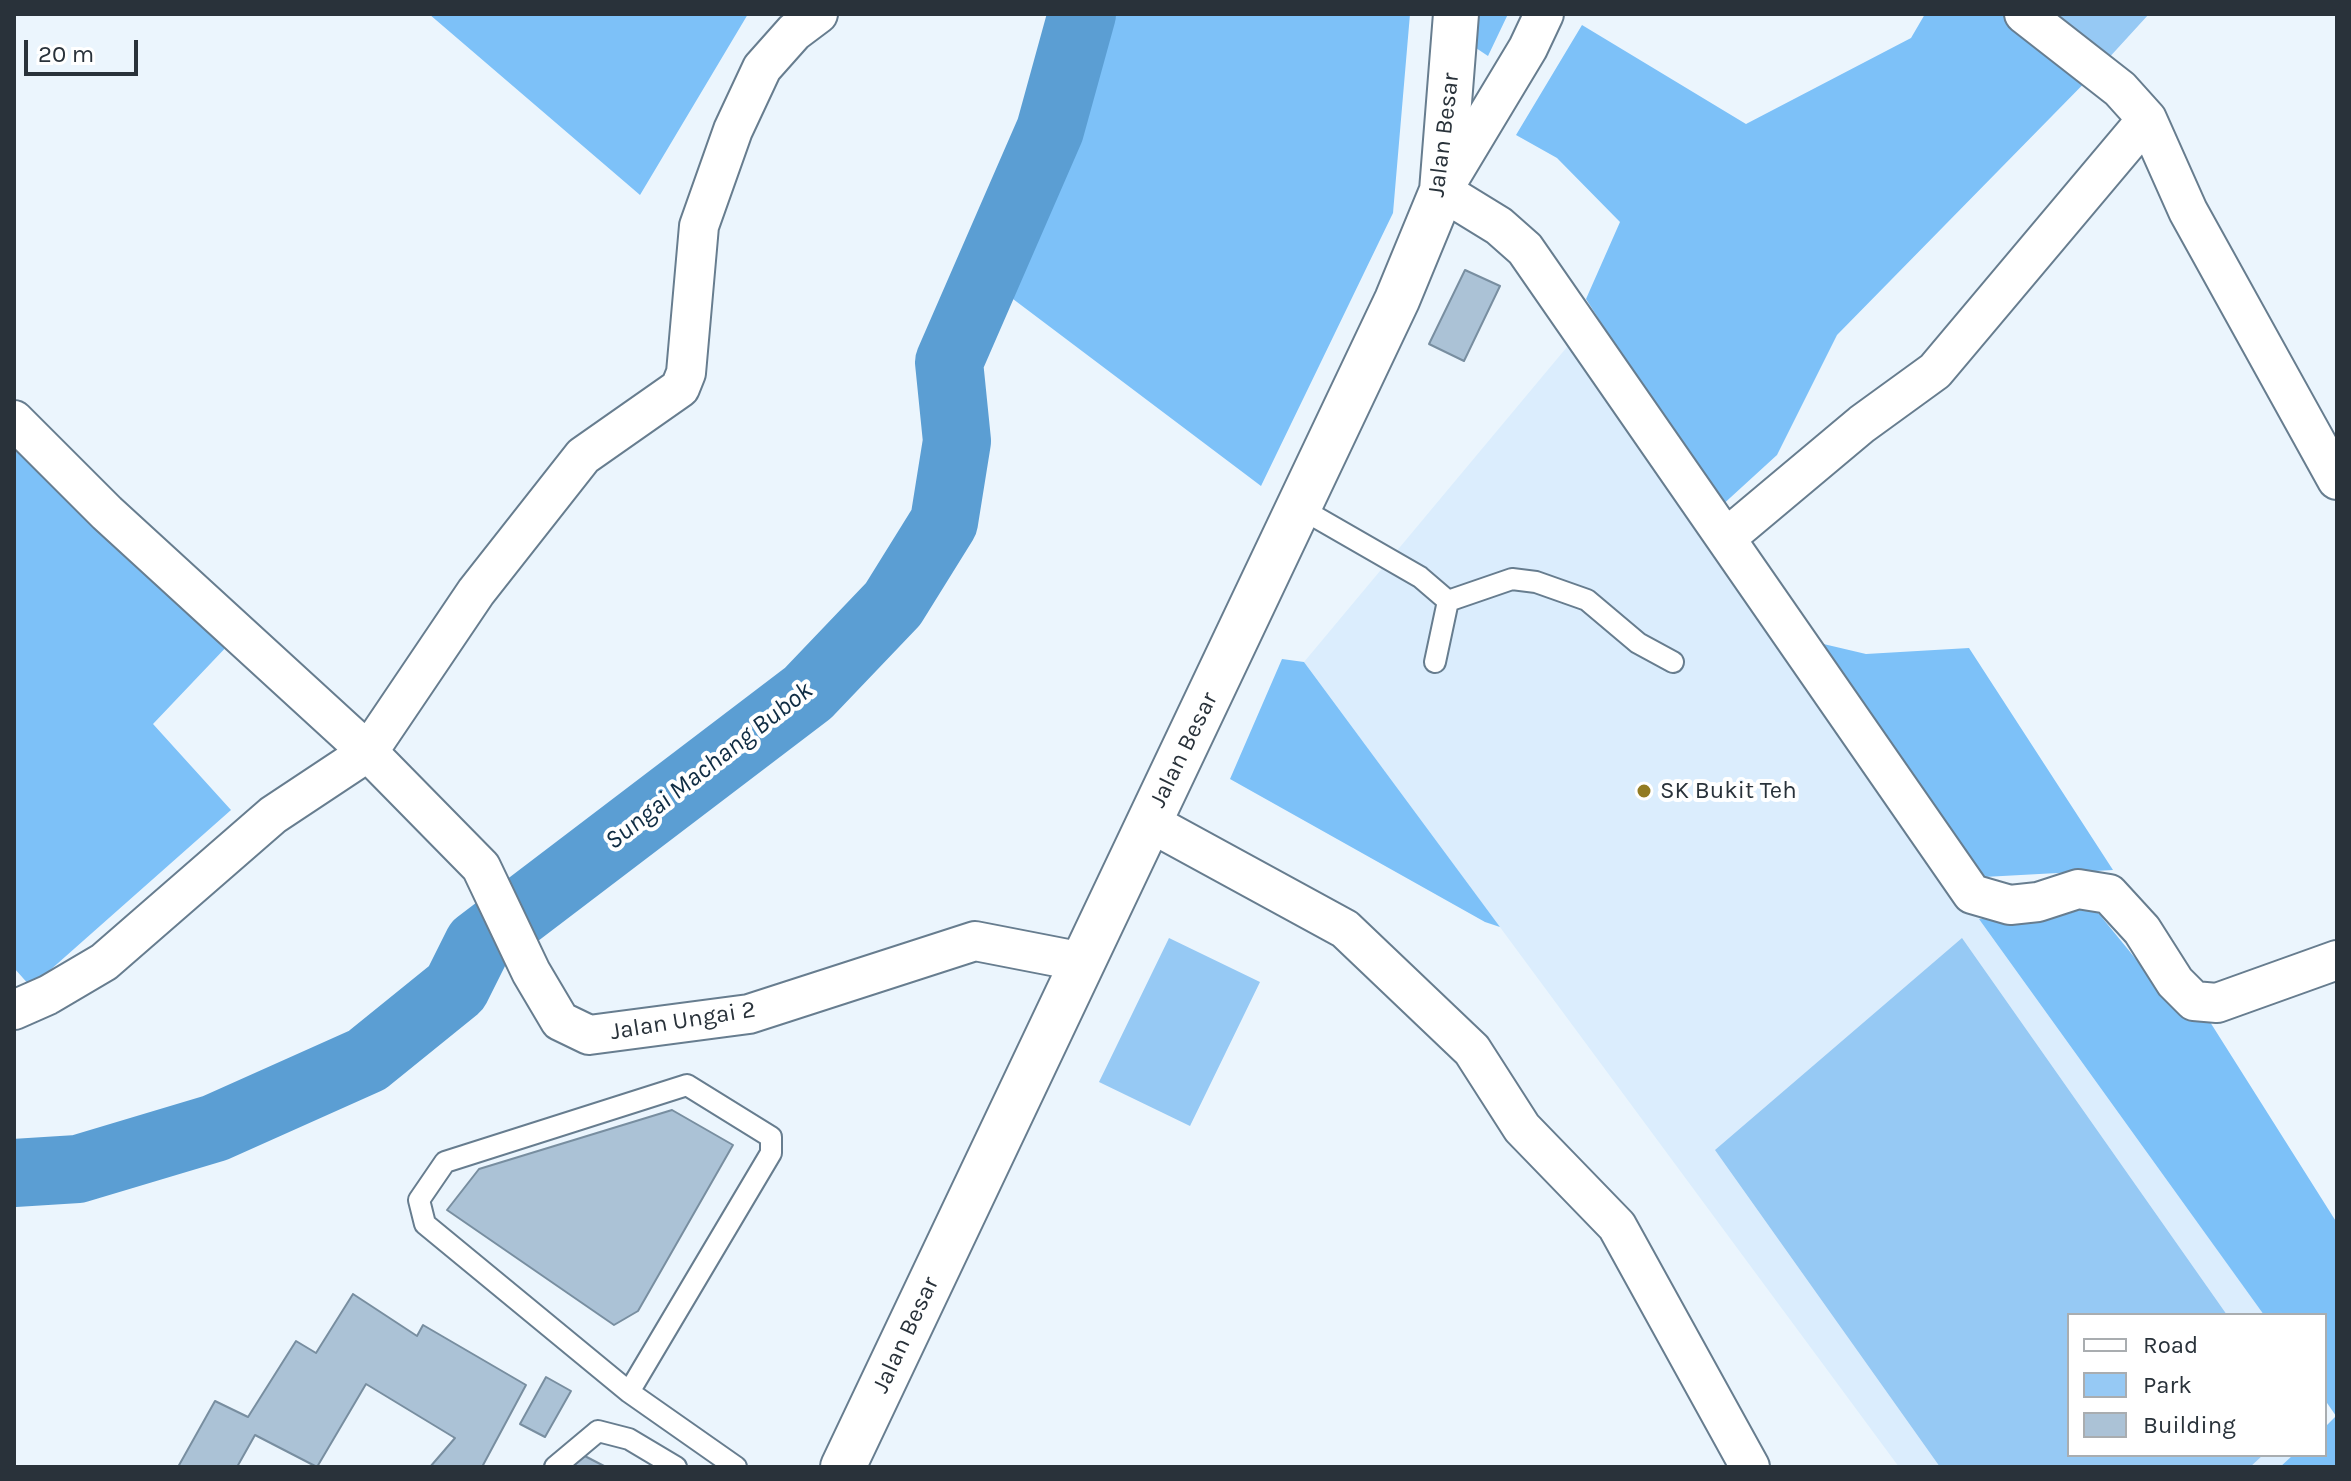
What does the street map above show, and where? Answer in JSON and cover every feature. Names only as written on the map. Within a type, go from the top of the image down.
[{"type":"main road","name":"Jalan Besar","points":[[843,1467],[1397,300],[1442,191],[1456,14]]},
{"type":"street","points":[[14,1010],[48,995],[104,962],[273,815],[368,752],[476,592],[583,456],[680,388],[686,373],[699,226],[733,130],[762,68],[794,32],[818,14]]},
{"type":"street","points":[[1544,14],[1528,48],[1442,191],[1499,226],[1525,249],[1972,894],[2010,905],[2038,902],[2078,889],[2109,894],[2142,930],[2175,982],[2194,1001],[2217,1003],[2337,960]]},
{"type":"street","points":[[2024,14],[2120,89],[2147,119],[2188,211],[2337,480]]},
{"type":"street","points":[[1726,538],[1862,424],[1935,371],[2147,119]]},
{"type":"street","name":"Jalan Ungai 2","points":[[14,420],[107,513],[368,752],[481,867],[531,972],[560,1021],[589,1035],[749,1014],[975,941],[1083,962]]},
{"type":"street","points":[[1149,822],[1345,929],[1472,1050],[1522,1128],[1617,1226],[1750,1467]]},
{"type":"lane","points":[[1300,508],[1420,577],[1448,601]]},
{"type":"lane","points":[[1448,601],[1512,579],[1536,582],[1587,600],[1638,643],[1673,662]]},
{"type":"lane","points":[[1435,662],[1448,601]]},
{"type":"lane","points":[[629,1392],[771,1153],[771,1137],[687,1085],[445,1162],[419,1200],[425,1224],[629,1392],[736,1467]]},
{"type":"lane","points":[[555,1467],[598,1431],[629,1439],[676,1467]]},
{"type":"shaded area","points":[[429,14],[748,14],[640,195]]},
{"type":"shaded area","points":[[1104,14],[1410,14],[1393,213],[1261,486],[1013,299]]},
{"type":"shaded area","points":[[1478,14],[1508,14],[1488,56],[1473,46]]},
{"type":"shaded area","points":[[1925,14],[2047,14],[2106,61],[1837,335],[1777,455],[1719,508],[1586,299],[1620,222],[1557,158],[1516,135],[1582,25],[1746,124],[1911,38]]},
{"type":"shaded area","name":"SK Bukit Teh","points":[[1572,341],[2263,1313],[2067,1313],[2067,1457],[2291,1457],[2280,1467],[1899,1467],[1304,662]]},
{"type":"shaded area","points":[[14,446],[231,642],[153,724],[231,810],[31,987],[14,968]]},
{"type":"shaded area","points":[[1815,642],[1866,654],[1969,648],[2113,870],[1984,877]]},
{"type":"shaded area","points":[[1282,659],[1304,662],[1500,927],[1485,922],[1230,779]]},
{"type":"shaded area","points":[[2095,909],[2184,1018],[2205,1014],[2337,1223],[2337,1467],[2280,1467],[2291,1457],[2327,1457],[2327,1425],[2336,1416],[2327,1403],[2327,1313],[2263,1313],[1979,919]]},
{"type":"green space","points":[[2047,14],[2149,14],[2106,61]]},
{"type":"green space","points":[[1169,938],[1260,982],[1190,1126],[1099,1082]]},
{"type":"green space","points":[[1962,938],[2226,1313],[2067,1313],[2067,1457],[2261,1457],[2250,1467],[1940,1467],[1715,1150]]},
{"type":"building","points":[[1465,270],[1500,286],[1464,361],[1429,344]]},
{"type":"building","points":[[672,1110],[733,1145],[638,1311],[614,1325],[447,1210],[479,1169]]},
{"type":"building","points":[[353,1294],[417,1336],[423,1325],[526,1385],[482,1467],[430,1467],[455,1438],[366,1384],[317,1467],[255,1435],[237,1467],[178,1467],[215,1401],[248,1417],[296,1341],[316,1353]]},
{"type":"building","points":[[546,1377],[571,1391],[545,1437],[520,1424]]},
{"type":"building","points":[[579,1453],[606,1467],[572,1467]]},
{"type":"waterway","name":"Sungai Machang Bubok","points":[[14,1173],[78,1169],[215,1128],[367,1060],[456,988],[478,944],[808,693],[893,604],[944,522],[957,441],[949,362],[1050,130],[1082,14]]},
{"type":"place","name":"SK Bukit Teh","points":[[1644,791]]}]
